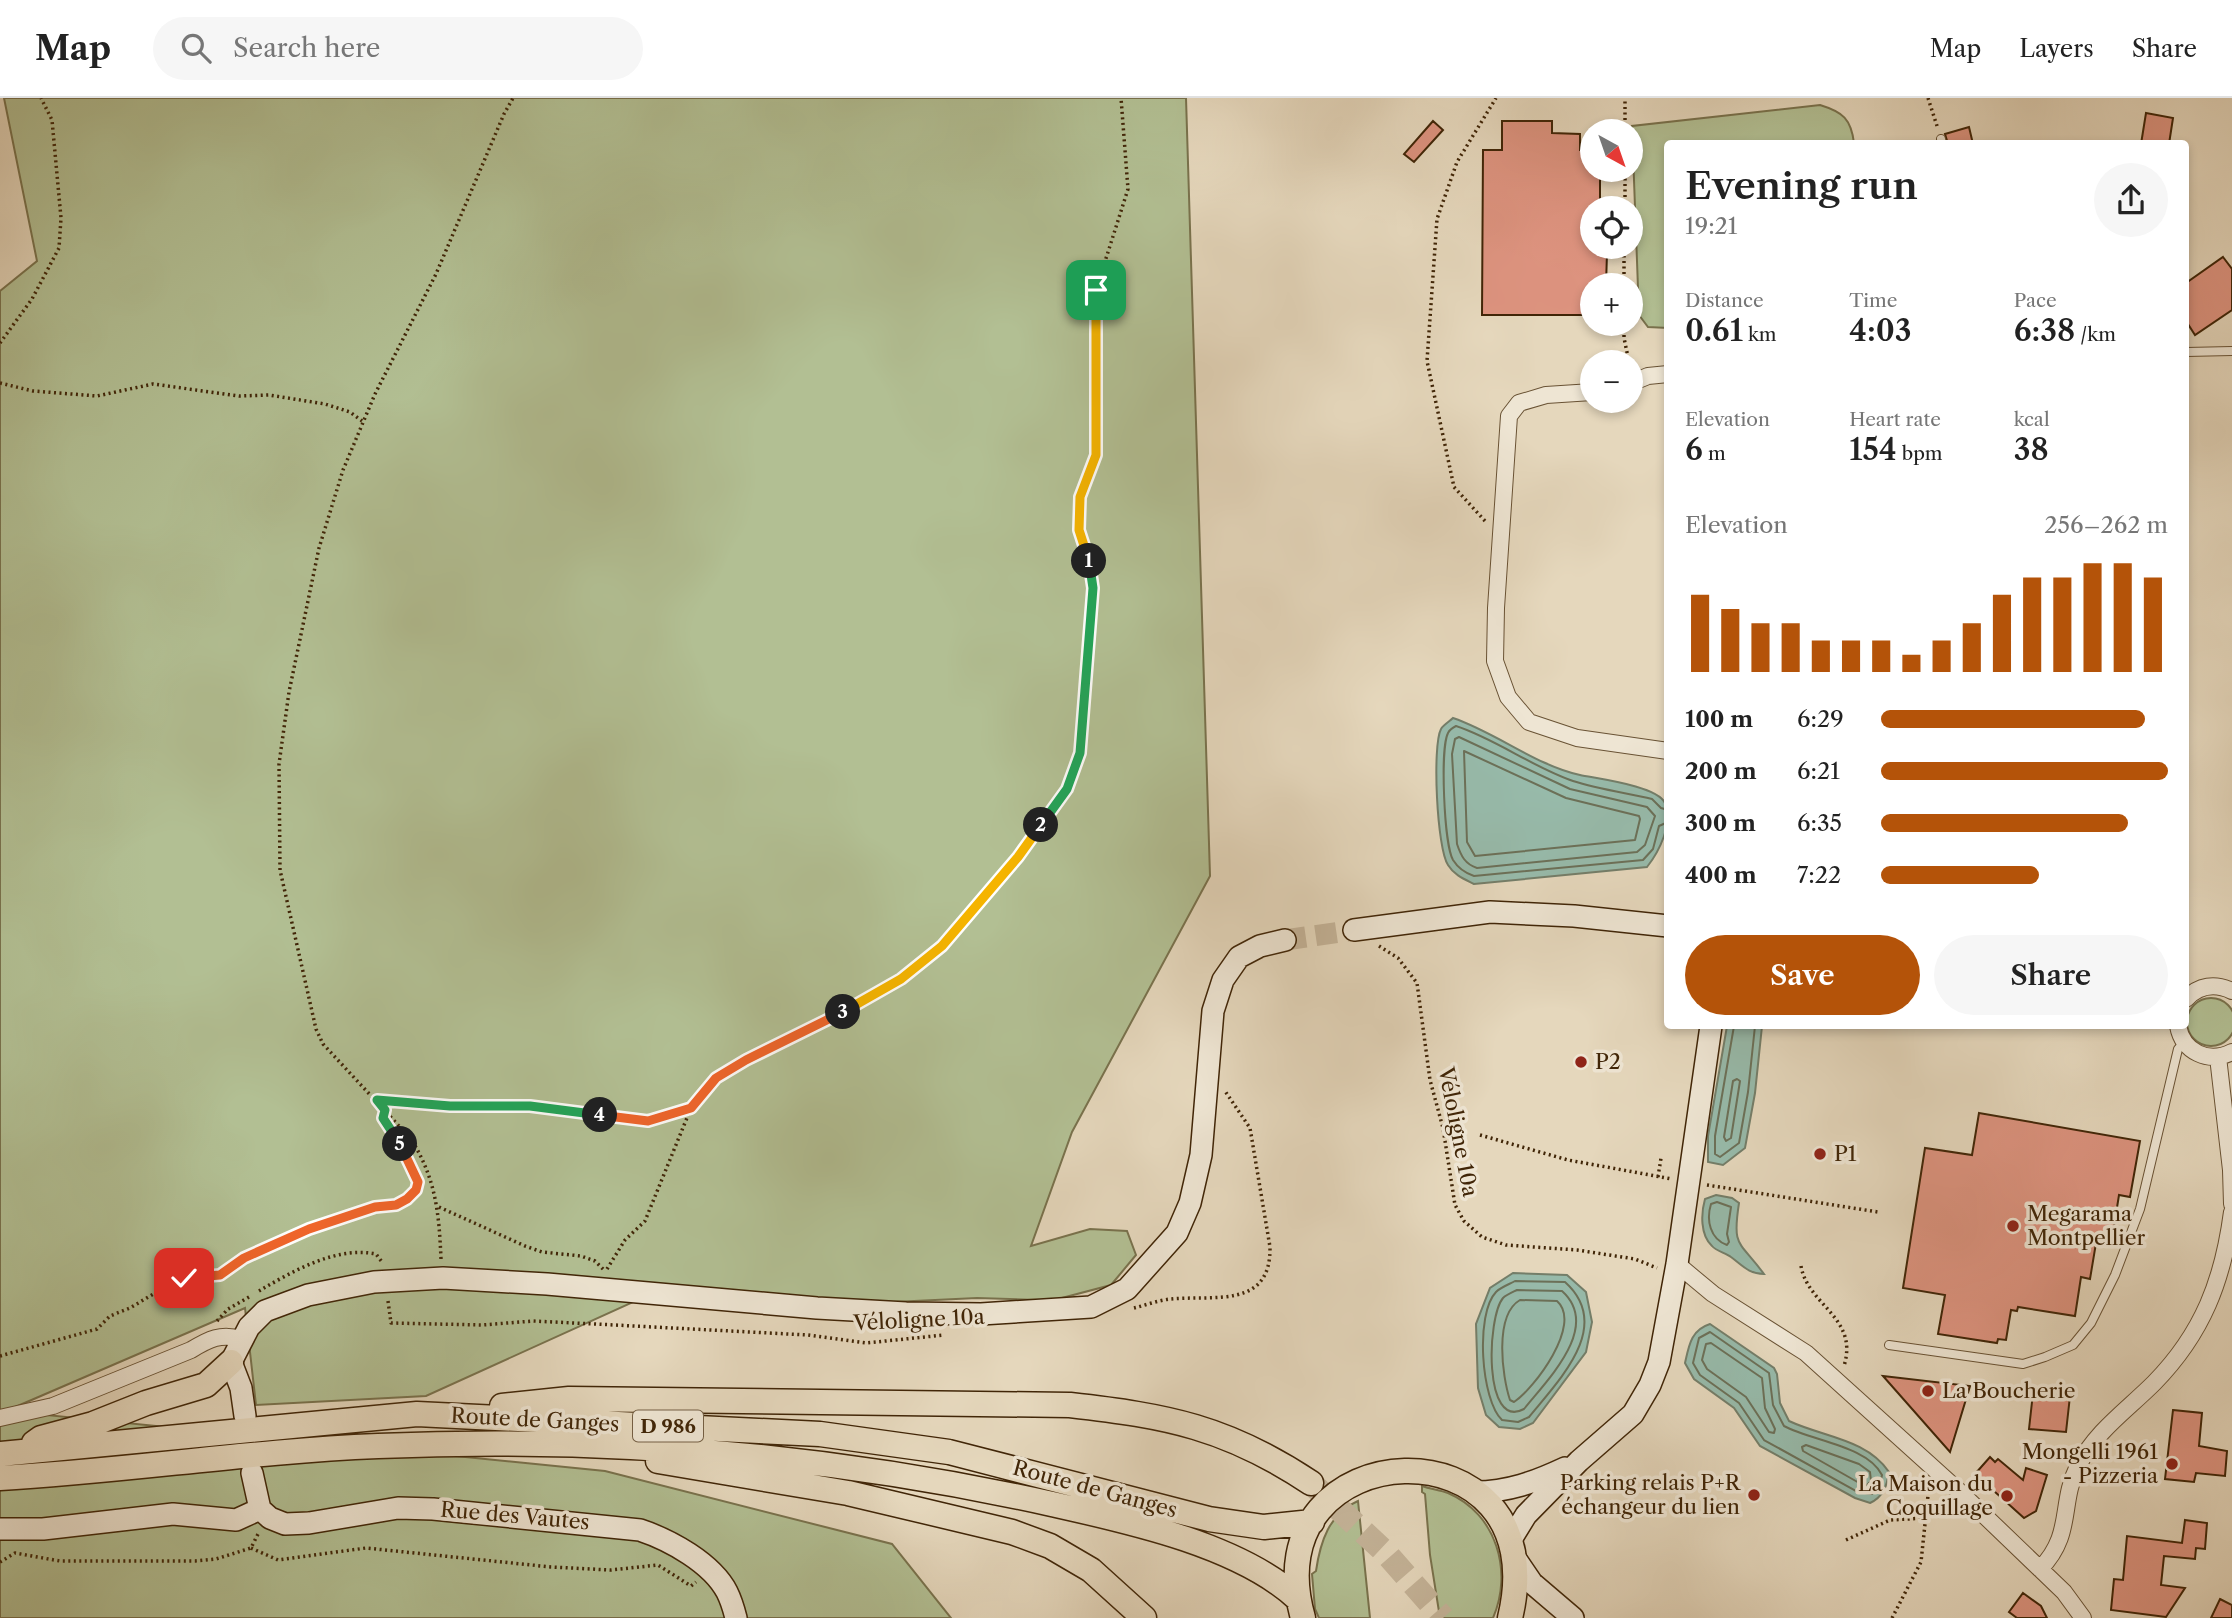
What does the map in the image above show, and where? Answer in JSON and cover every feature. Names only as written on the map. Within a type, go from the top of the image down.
[{"type":"main road","points":[[8,1454],[41,1438],[93,1424],[146,1403],[206,1385],[231,1362]]},
{"type":"main road","points":[[417,1414],[569,1399],[1070,1405],[1145,1413],[1203,1428],[1248,1445],[1311,1483]]},
{"type":"main road","name":"Route de Ganges","points":[[8,1454],[417,1414],[820,1434],[950,1452],[1209,1519],[1265,1527],[1312,1522]]},
{"type":"main road","points":[[579,1443],[696,1469],[848,1493],[1012,1532],[1050,1546],[1091,1570],[1144,1618]]},
{"type":"main road","name":"Route de Ganges","points":[[0,1478],[376,1446],[579,1443],[784,1458],[994,1491],[1171,1534],[1225,1556],[1281,1584],[1300,1609]]},
{"type":"main road","points":[[1300,1609],[1298,1559],[1312,1522],[1338,1493],[1358,1481],[1380,1472],[1403,1469],[1427,1471],[1449,1478],[1475,1492],[1496,1514],[1513,1549],[1517,1590],[1510,1618]]},
{"type":"street","points":[[1643,378],[1664,374]]},
{"type":"street","points":[[1580,393],[1546,395],[1519,402],[1509,416],[1495,661],[1508,697],[1530,722],[1577,738],[1664,750]]},
{"type":"street","points":[[1362,935],[1490,912],[1574,916],[1664,926]]},
{"type":"street","points":[[245,1416],[241,1388],[231,1362],[248,1327],[265,1311],[309,1295],[385,1282],[443,1278],[600,1280],[817,1308],[906,1313],[981,1314],[1090,1307],[1127,1289],[1177,1233],[1191,1203],[1201,1155],[1213,1011],[1223,980],[1239,957],[1260,946],[1285,940]]},
{"type":"street","points":[[2189,997],[2200,988],[2210,986],[2232,991]]},
{"type":"street","points":[[1573,1618],[1532,1583],[1513,1549],[1526,1515],[1580,1461],[1633,1414],[1650,1385],[1659,1362],[1676,1270],[1711,1029]]},
{"type":"street","points":[[2179,1029],[2184,1042],[2199,1054],[2225,1054],[2232,1204]]},
{"type":"street","points":[[2040,1569],[2060,1542],[2071,1485],[2092,1444],[2169,1366],[2193,1334],[2218,1283],[2227,1252],[2232,1212]]},
{"type":"street","points":[[1676,1270],[1807,1353],[2064,1591],[2083,1618]]},
{"type":"street","points":[[0,1418],[66,1401],[191,1350],[209,1339],[226,1335],[242,1339]]},
{"type":"street","points":[[1475,1492],[1502,1491],[1538,1481],[1580,1461]]},
{"type":"street","points":[[0,1529],[43,1529],[173,1514],[236,1520],[265,1513],[252,1472]]},
{"type":"street","name":"Rue des Vautes","points":[[265,1513],[285,1524],[309,1523],[398,1508],[433,1509],[640,1530],[664,1539],[697,1559],[727,1591],[736,1618]]},
{"type":"lane","points":[[2189,352],[2232,351]]},
{"type":"lane","points":[[1889,1345],[2023,1364],[2073,1345],[2091,1323],[2115,1275],[2140,1209],[2178,1049],[2184,1042]]},
{"type":"path","points":[[0,343],[32,299],[59,248],[61,218],[52,120],[41,98]]},
{"type":"path","points":[[443,1278],[439,1208],[421,1155],[411,1139],[377,1100],[323,1044],[316,1029],[285,893],[279,846],[279,764],[289,692],[319,548],[343,470],[362,421],[436,274],[513,98]]},
{"type":"path","points":[[600,1280],[625,1240],[645,1221],[691,1108],[716,1078],[890,985],[942,946],[1018,857],[1067,789],[1080,753],[1093,588],[1088,557],[1079,530],[1080,497],[1096,455],[1096,290],[1128,189],[1121,98]]},
{"type":"path","points":[[1496,98],[1457,162],[1437,219],[1427,361],[1454,487],[1500,537]]},
{"type":"path","points":[[1625,98],[1625,119]]},
{"type":"path","points":[[1928,98],[1942,140]]},
{"type":"path","points":[[0,383],[33,391],[97,396],[153,384],[239,396],[269,395],[325,404],[350,412],[362,421]]},
{"type":"path","name":"Véloligne 10a","points":[[1362,935],[1398,958],[1417,983],[1430,1080],[1443,1128],[1455,1205],[1464,1221],[1482,1237],[1506,1245],[1577,1250],[1635,1259],[1676,1270]]},
{"type":"path","points":[[1133,1309],[1166,1299],[1246,1294],[1257,1287],[1270,1266],[1270,1247],[1250,1128],[1223,1088]]},
{"type":"path","points":[[377,1100],[450,1106],[530,1106],[648,1121],[691,1108]]},
{"type":"path","points":[[0,1356],[97,1329],[110,1317],[175,1281],[197,1275],[220,1275],[244,1258],[309,1229],[375,1207],[396,1205],[407,1199],[416,1190],[418,1182],[403,1148],[383,1118],[385,1110]]},
{"type":"path","points":[[1658,1177],[1661,1158]]},
{"type":"path","points":[[439,1208],[525,1246],[595,1261],[600,1280]]},
{"type":"path","name":"Véloligne 10a","points":[[209,1339],[215,1324],[228,1309],[319,1261],[363,1251],[376,1254],[381,1260],[391,1323],[482,1325],[533,1321],[808,1335],[866,1343],[947,1334]]},
{"type":"path","points":[[1801,1266],[1802,1273],[1814,1292],[1840,1324],[1848,1347],[1838,1381]]},
{"type":"path","points":[[1892,1618],[1921,1562],[1928,1476]]},
{"type":"path","points":[[0,1562],[15,1553],[60,1561],[195,1561],[235,1555],[251,1548],[265,1513]]},
{"type":"path","points":[[1846,1540],[1890,1520],[1926,1518]]},
{"type":"path","points":[[251,1548],[278,1560],[366,1548],[551,1567],[611,1570],[658,1565],[691,1586],[710,1572]]},
{"type":"shaded area","points":[[4,98],[1186,98],[1210,876],[1072,1132],[1031,1246],[1090,1229],[1127,1231],[1136,1255],[1111,1285],[1039,1304],[1037,1300],[977,1298],[872,1303],[666,1287],[426,1396],[256,1405],[245,1308],[6,1411],[605,1471],[892,1544],[951,1618],[0,1618],[0,291],[37,261]]},
{"type":"shaded area","points":[[1820,105],[1840,114],[1851,128],[1853,140],[1664,140],[1664,328],[1648,327],[1643,320],[1643,273],[1637,273],[1637,259],[1643,259],[1643,196],[1635,196],[1634,182],[1643,182],[1643,125]]},
{"type":"shaded area","points":[[2211,998],[2228,1005],[2233,1013],[2233,1031],[2228,1039],[2211,1046],[2194,1039],[2189,1029],[2189,1013],[2194,1005]]},
{"type":"shaded area","points":[[1422,1486],[1448,1493],[1465,1503],[1479,1515],[1489,1530],[1496,1546],[1501,1582],[1493,1618],[1440,1618]]},
{"type":"shaded area","points":[[1358,1501],[1370,1618],[1319,1618],[1315,1609],[1312,1574],[1316,1571],[1323,1540],[1340,1513]]},
{"type":"water","points":[[1453,718],[1547,764],[1580,775],[1640,788],[1660,797],[1664,802],[1664,834],[1647,867],[1474,884],[1456,874],[1444,855],[1439,819],[1436,775],[1438,739],[1445,725]]},
{"type":"water","points":[[1726,1029],[1762,1029],[1755,1093],[1745,1148],[1723,1165],[1708,1162],[1708,1136]]},
{"type":"water","points":[[1716,1195],[1732,1198],[1739,1203],[1737,1236],[1764,1274],[1746,1269],[1708,1241],[1702,1224],[1705,1199]]},
{"type":"water","points":[[1513,1273],[1567,1275],[1586,1292],[1592,1322],[1586,1352],[1533,1423],[1520,1429],[1499,1427],[1486,1415],[1478,1388],[1476,1324],[1490,1288]]},
{"type":"water","points":[[1710,1324],[1774,1368],[1780,1403],[1789,1421],[1857,1446],[1880,1461],[1889,1472],[1886,1486],[1878,1498],[1870,1503],[1855,1498],[1760,1446],[1734,1408],[1694,1379],[1685,1363],[1688,1350],[1695,1334]]},
{"type":"building","points":[[2146,113],[2173,118],[2170,140],[2142,140]]},
{"type":"building","points":[[1433,121],[1443,130],[1414,162],[1404,154]]},
{"type":"building","points":[[1502,121],[1552,121],[1552,133],[1580,134],[1580,182],[1600,182],[1600,196],[1580,196],[1580,259],[1607,259],[1606,273],[1580,273],[1580,315],[1482,315],[1483,150],[1502,150]]},
{"type":"building","points":[[1969,127],[1972,140],[1947,140],[1945,134]]},
{"type":"building","points":[[2223,257],[2232,269],[2232,310],[2195,335],[2189,326],[2189,281]]},
{"type":"building","name":"Megarama Montpellier","points":[[1979,1113],[2140,1141],[2130,1197],[2119,1195],[2112,1239],[2097,1237],[2090,1279],[2081,1277],[2075,1316],[2018,1307],[2017,1311],[2011,1310],[2006,1340],[1998,1339],[1997,1343],[1938,1334],[1945,1295],[1903,1288],[1925,1148],[1972,1155]]},
{"type":"building","points":[[1883,1376],[1970,1386],[1950,1452]]},
{"type":"building","points":[[2033,1393],[2070,1396],[2066,1432],[2029,1429]]},
{"type":"building","points":[[2173,1410],[2202,1413],[2199,1446],[2227,1451],[2225,1476],[2196,1473],[2194,1482],[2165,1479]]},
{"type":"building","points":[[1990,1457],[1995,1462],[1998,1459],[2023,1480],[2026,1468],[2047,1475],[2036,1511],[2024,1518],[1975,1474]]},
{"type":"building","points":[[2185,1520],[2207,1523],[2205,1549],[2196,1548],[2195,1559],[2164,1556],[2161,1585],[2185,1588],[2166,1617],[2111,1610],[2114,1579],[2123,1580],[2127,1536],[2182,1543]]},
{"type":"building","points":[[2023,1593],[2041,1606],[2047,1618],[2017,1618],[2009,1612]]},
{"type":"building","points":[[2220,1599],[2232,1605],[2232,1618],[2211,1618]]},
{"type":"tunnel","points":[[1285,940],[1354,930]]},
{"type":"tunnel","points":[[1311,1483],[1386,1553],[1443,1618]]},
{"type":"place","name":"P2","points":[[1581,1062]]},
{"type":"place","name":"P1","points":[[1820,1154]]},
{"type":"place","name":"Megarama Montpellier","points":[[2013,1226]]},
{"type":"place","name":"La Boucherie","points":[[1928,1391]]},
{"type":"place","name":"Mongelli 1961 - Pizzeria","points":[[2172,1464]]},
{"type":"place","name":"Parking relais P+R échangeur du lien","points":[[1754,1495]]},
{"type":"place","name":"La Maison du Coquillage","points":[[2007,1496]]},
{"type":"route","points":[[184,1278],[220,1275],[244,1258],[309,1229],[375,1207],[396,1205],[407,1199],[416,1190],[418,1182],[403,1148],[383,1118],[385,1110],[377,1100],[450,1106],[530,1106],[648,1121],[691,1108],[716,1078],[901,979],[942,946],[1018,857],[1067,789],[1080,753],[1093,588],[1088,557],[1079,530],[1080,497],[1096,455],[1096,290]]}]
